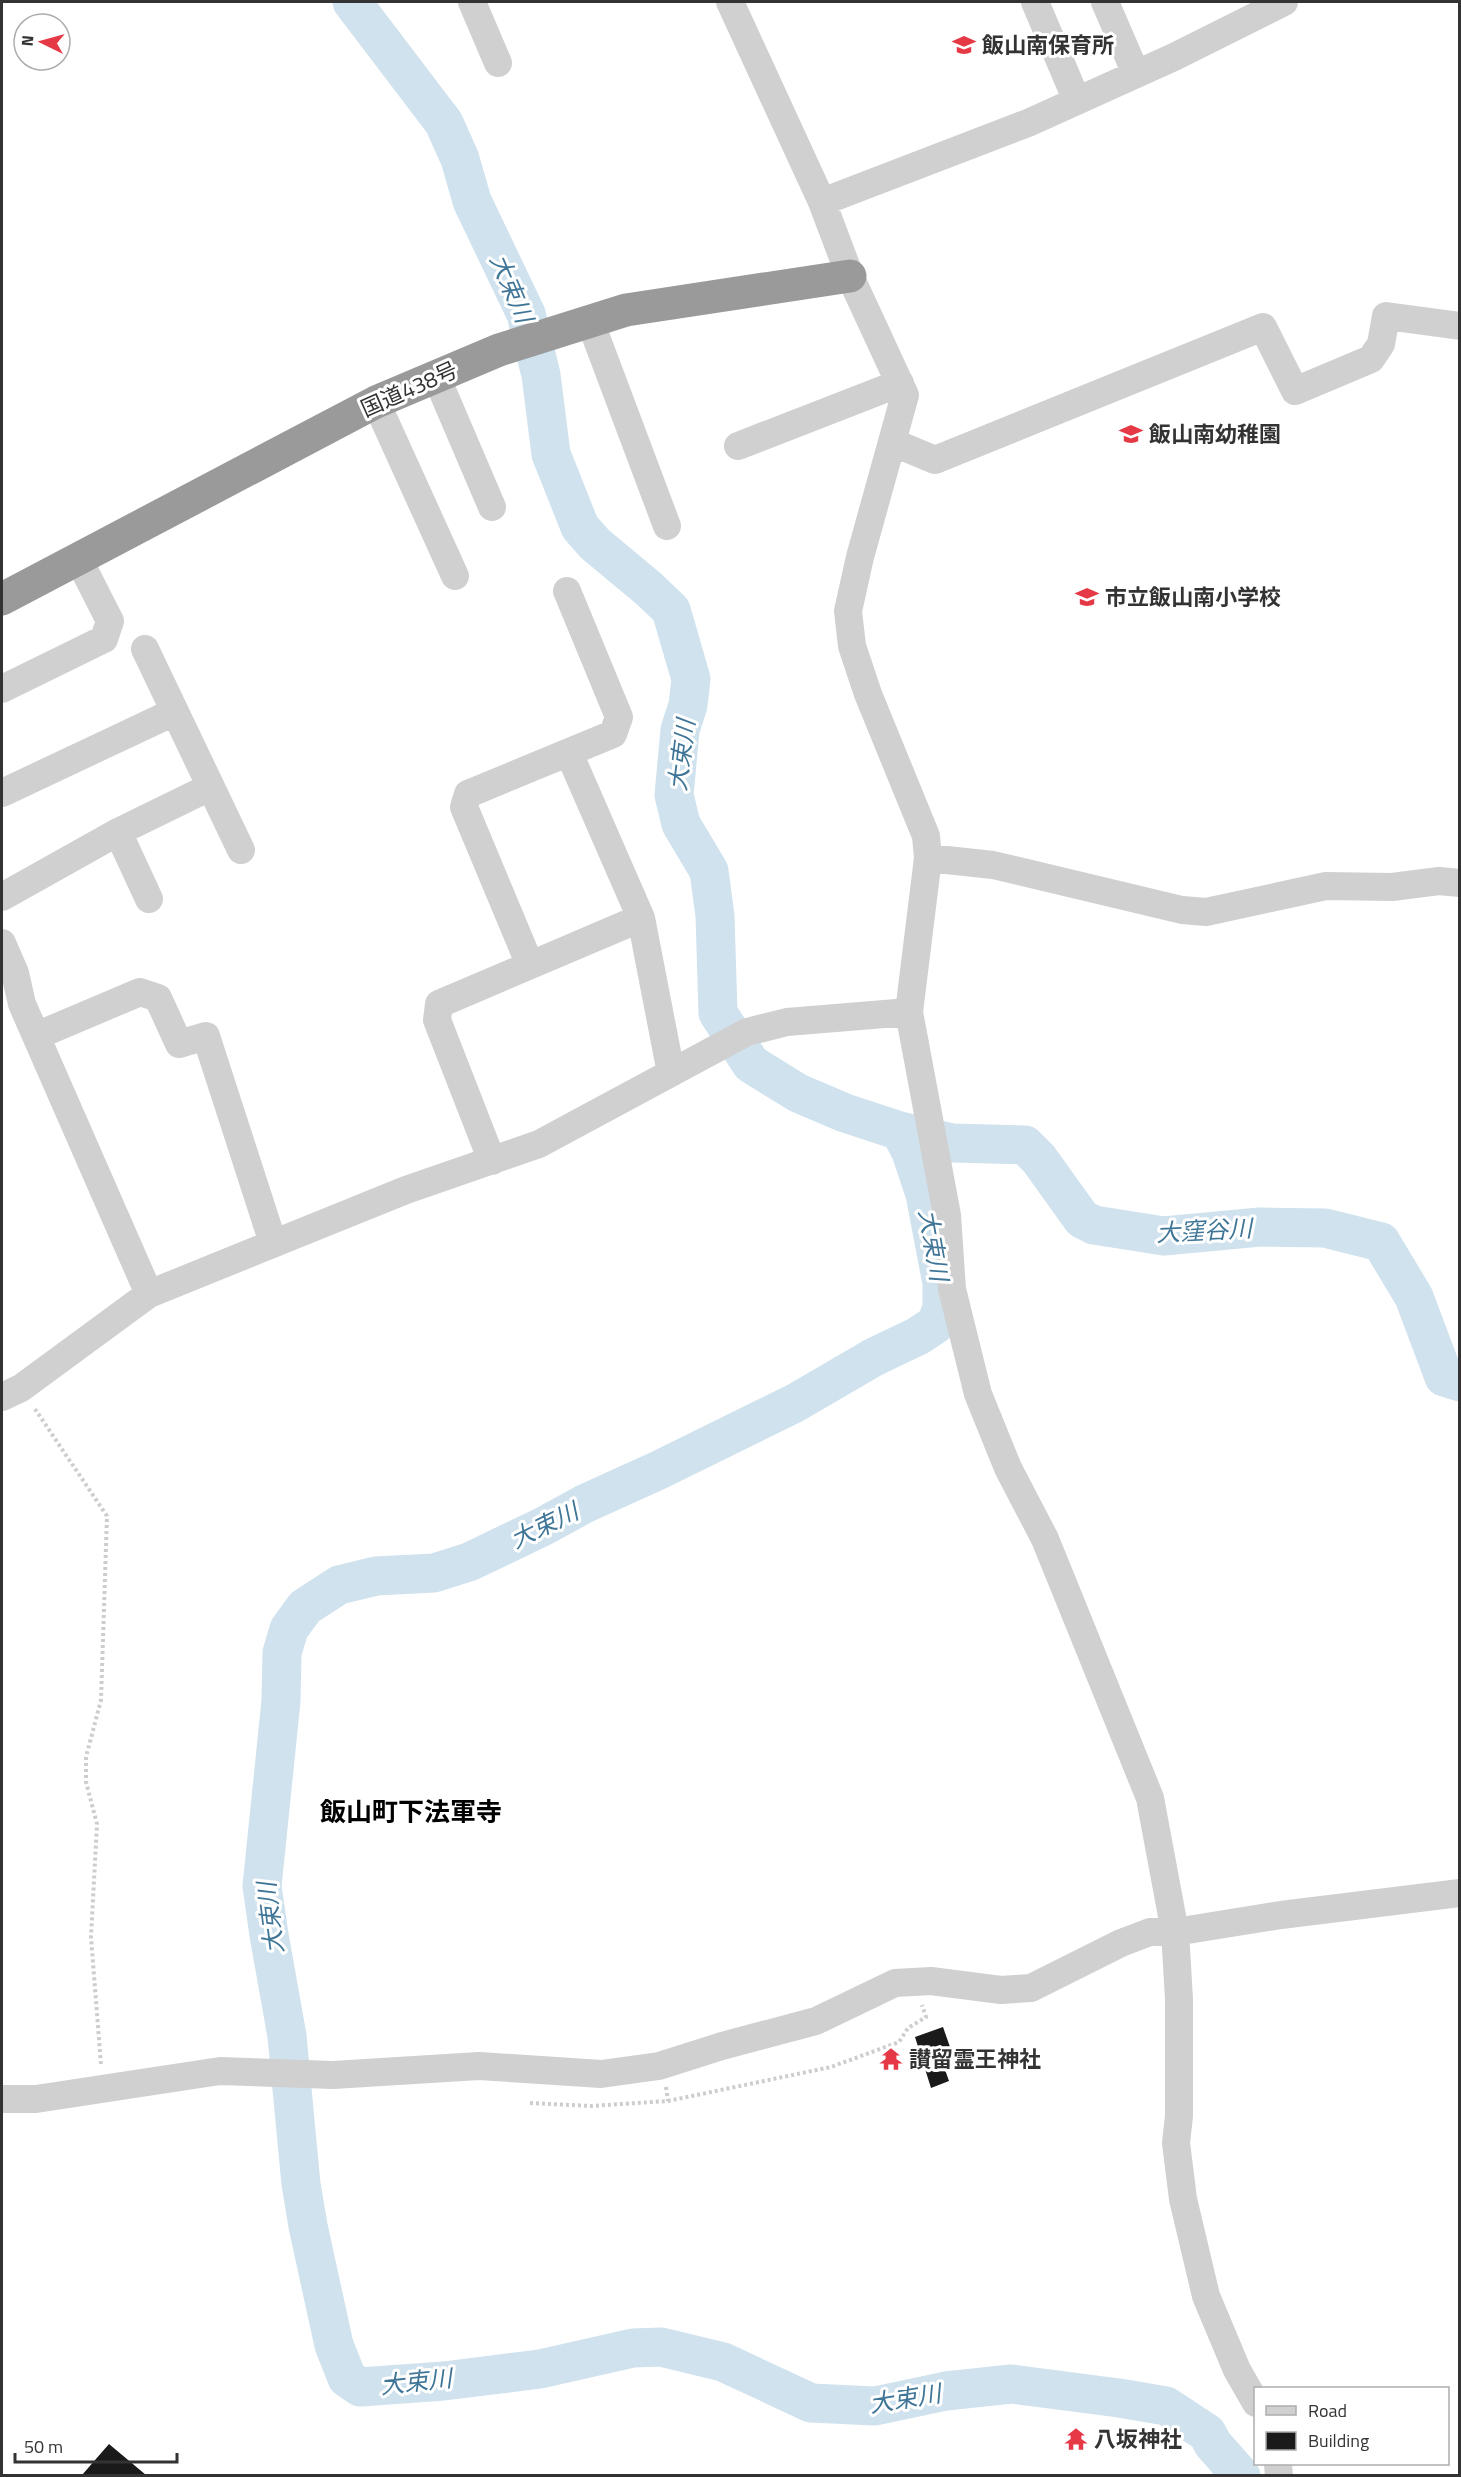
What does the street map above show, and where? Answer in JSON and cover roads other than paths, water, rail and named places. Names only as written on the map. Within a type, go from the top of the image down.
[{"type":"highway","name":"国道438号","points":[[2,599],[376,402],[499,350],[626,310],[850,276]]},
{"type":"street","points":[[472,2],[498,63]]},
{"type":"street","points":[[730,2],[822,202],[850,276],[905,395],[860,558],[848,611],[852,646],[868,694],[926,836],[928,858],[909,1012],[947,1215],[952,1289],[978,1394],[1008,1468],[1045,1539],[1150,1798],[1175,1932],[1179,2000],[1179,2116],[1176,2143],[1183,2199],[1206,2296],[1237,2370],[1254,2400]]},
{"type":"street","points":[[1035,2],[1077,100]]},
{"type":"street","points":[[1105,2],[1136,74]]},
{"type":"street","points":[[822,202],[1028,123],[1136,74],[1284,2]]},
{"type":"street","points":[[892,442],[935,460],[1263,327],[1295,391],[1371,359],[1381,344],[1386,316],[1460,326]]},
{"type":"street","points":[[577,325],[667,526]]},
{"type":"street","points":[[436,376],[492,507]]},
{"type":"street","points":[[738,446],[900,384]]},
{"type":"street","points":[[376,402],[455,576]]},
{"type":"street","points":[[2,689],[104,639],[110,621],[78,558]]},
{"type":"street","points":[[530,965],[464,807],[468,794],[613,734],[619,717],[567,591]]},
{"type":"street","points":[[145,649],[241,850]]},
{"type":"street","points":[[2,793],[174,712]]},
{"type":"street","points":[[569,753],[641,918],[671,1073]]},
{"type":"street","points":[[2,897],[118,831],[210,787]]},
{"type":"street","points":[[118,831],[149,899]]},
{"type":"street","points":[[928,858],[993,866],[1182,910],[1206,912],[1326,886],[1392,887],[1439,881],[1460,883]]},
{"type":"street","points":[[492,1161],[437,1020],[439,1004],[641,918]]},
{"type":"street","points":[[2,943],[15,973],[22,1004],[150,1294]]},
{"type":"street","points":[[36,1036],[140,992],[158,998],[179,1044],[206,1036],[273,1243]]},
{"type":"street","points":[[11,1393],[150,1294],[406,1190],[539,1144],[735,1039],[787,1022],[909,1012]]},
{"type":"street","points":[[2,2099],[36,2099],[220,2071],[333,2075],[478,2066],[601,2074],[659,2066],[722,2046],[816,2021],[895,1983],[931,1981],[1001,1990],[1031,1988],[1121,1943],[1150,1932],[1175,1932],[1317,1910],[1460,1893]]},
{"type":"waterway","name":"大束川","points":[[352,2],[444,123],[460,159],[472,201],[526,314],[541,375],[551,454],[580,527],[595,544],[671,610],[691,679],[688,705],[680,730],[674,795],[681,824],[709,871],[715,916],[718,1013],[751,1064],[798,1093],[845,1113],[900,1131],[952,1143],[1025,1145],[1039,1159],[1082,1219],[1094,1225],[1164,1236],[1260,1227],[1325,1228],[1381,1242],[1414,1297],[1444,1377],[1460,1382]]},
{"type":"waterway","name":"大束川","points":[[900,1131],[911,1152],[925,1194],[942,1283],[942,1308],[936,1324],[795,1403],[469,1562],[434,1573],[376,1576],[339,1585],[305,1607],[289,1629],[282,1653],[281,1701],[262,1886],[287,2036],[301,2184],[334,2345],[347,2378],[360,2387],[444,2381],[540,2369],[633,2348],[661,2347],[723,2362],[811,2403],[875,2406],[946,2391],[1011,2384],[1119,2398],[1166,2406],[1207,2433],[1213,2444],[1241,2476]]},
{"type":"place","name":"飯山南保育所","points":[[964,45]]},
{"type":"place","name":"飯山南幼稚園","points":[[1131,434]]},
{"type":"place","name":"市立飯山南小学校","points":[[1087,597]]},
{"type":"place","name":"讃留霊王神社","points":[[891,2059]]},
{"type":"place","name":"八坂神社","points":[[1076,2439]]},
{"type":"district","name":"飯山町下法軍寺","points":[[411,1811]]},
{"type":"water label","name":"大窪谷川","points":[[1204,1230]]}]
